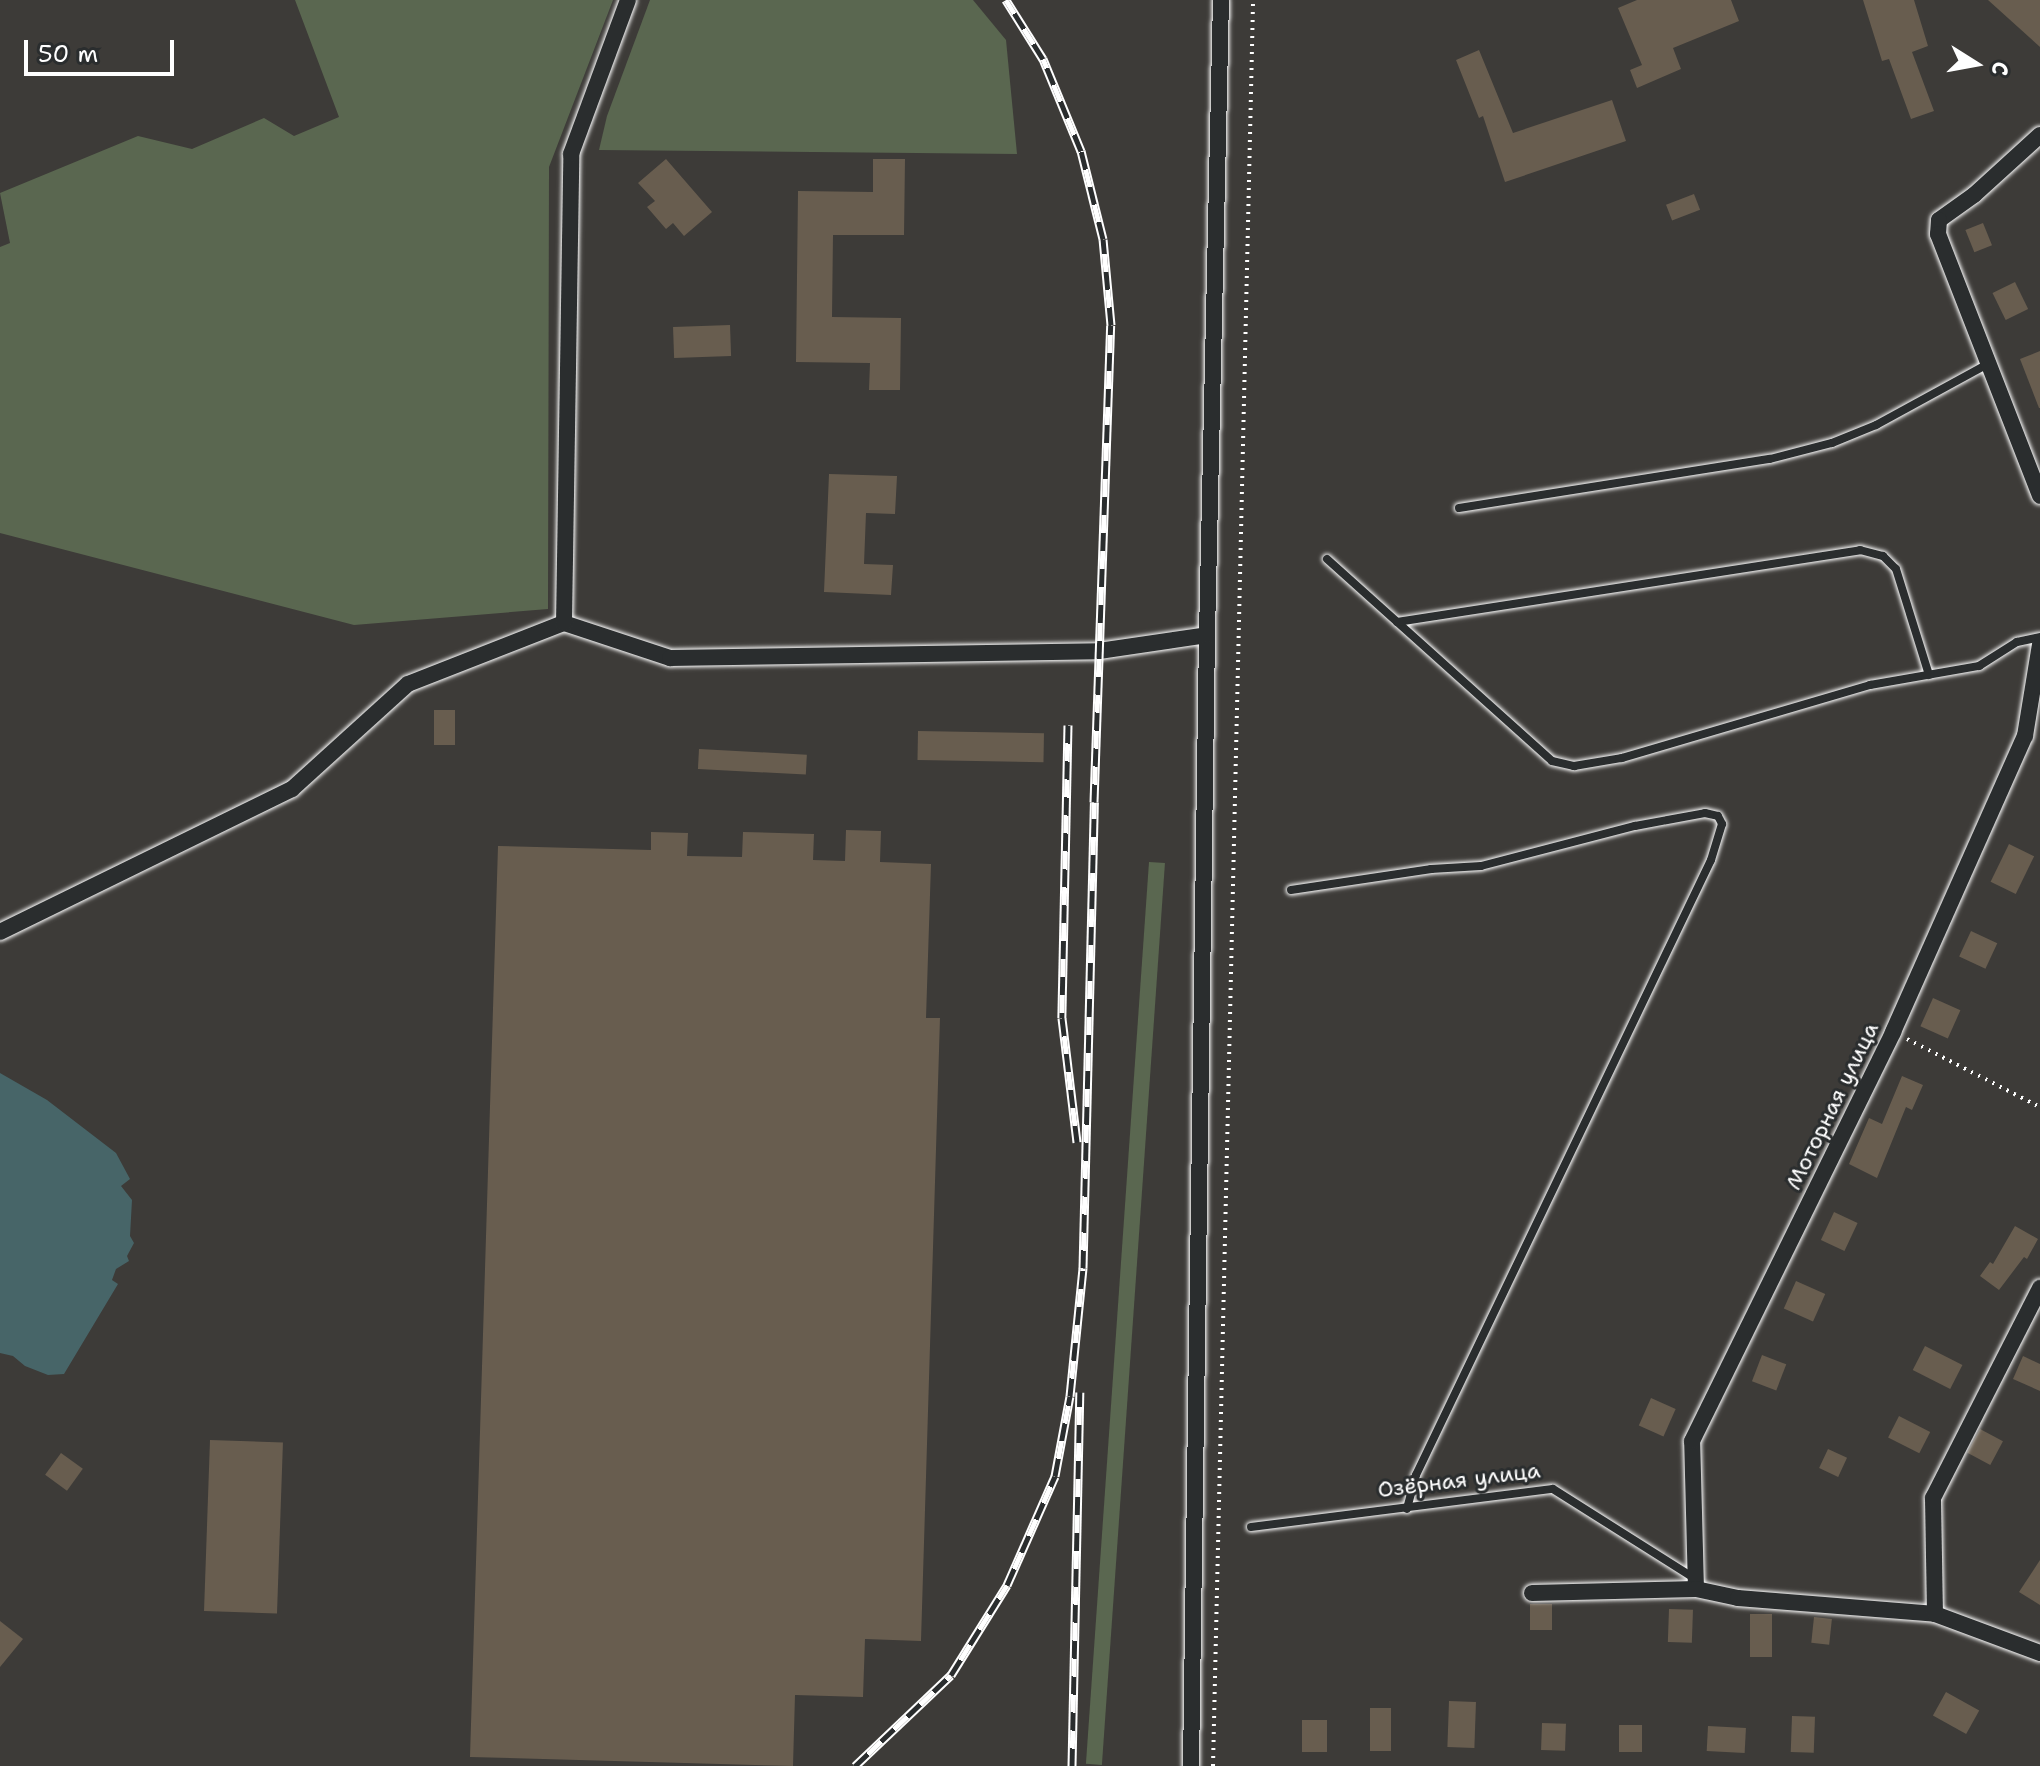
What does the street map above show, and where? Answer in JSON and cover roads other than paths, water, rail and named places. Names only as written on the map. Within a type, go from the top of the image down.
[{"type":"street","points":[[564,623],[571,154],[628,0]]},
{"type":"street","points":[[1191,1766],[1207,635],[1221,0]]},
{"type":"street","points":[[2040,135],[1974,195],[1939,220],[1938,234],[2040,496]]},
{"type":"street","points":[[0,932],[292,789],[408,684],[564,623],[670,658],[1099,651],[1207,635]]},
{"type":"street","name":"Моторная улица","points":[[1696,1584],[1692,1441],[1893,1032],[2025,736],[2040,644]]},
{"type":"street","points":[[1935,1614],[1933,1498],[2040,1288]]},
{"type":"street","name":"Озёрная улица","points":[[1532,1593],[1696,1584],[1738,1598],[1935,1614],[2040,1653]]},
{"type":"lane","points":[[1459,508],[1770,459],[1832,443],[1876,425],[1988,364]]},
{"type":"lane","points":[[1397,622],[1860,550],[1883,556],[1896,569],[1929,675]]},
{"type":"lane","points":[[1327,559],[1552,761],[1574,766],[1622,758],[1870,685],[1979,666],[2017,642],[2040,637]]},
{"type":"lane","points":[[1291,890],[1431,869],[1481,866],[1635,826],[1705,813],[1718,816],[1722,824],[1711,860],[1416,1475],[1407,1509]]},
{"type":"lane","name":"Озёрная улица","points":[[1251,1527],[1553,1489],[1696,1584]]},
{"type":"water","points":[[0,1073],[47,1100],[116,1153],[130,1179],[121,1186],[132,1200],[130,1236],[134,1243],[127,1256],[129,1261],[116,1269],[112,1280],[118,1284],[64,1374],[48,1375],[25,1366],[13,1356],[0,1353]]},
{"type":"railway","points":[[855,1766],[951,1675],[1007,1585],[1055,1476],[1070,1396],[1083,1268],[1094,802],[1111,325],[1103,239],[1081,151],[1043,59],[1006,0]]},
{"type":"railway","points":[[1068,725],[1062,1018],[1077,1142]]},
{"type":"railway","points":[[1072,1766],[1080,1392]]}]
